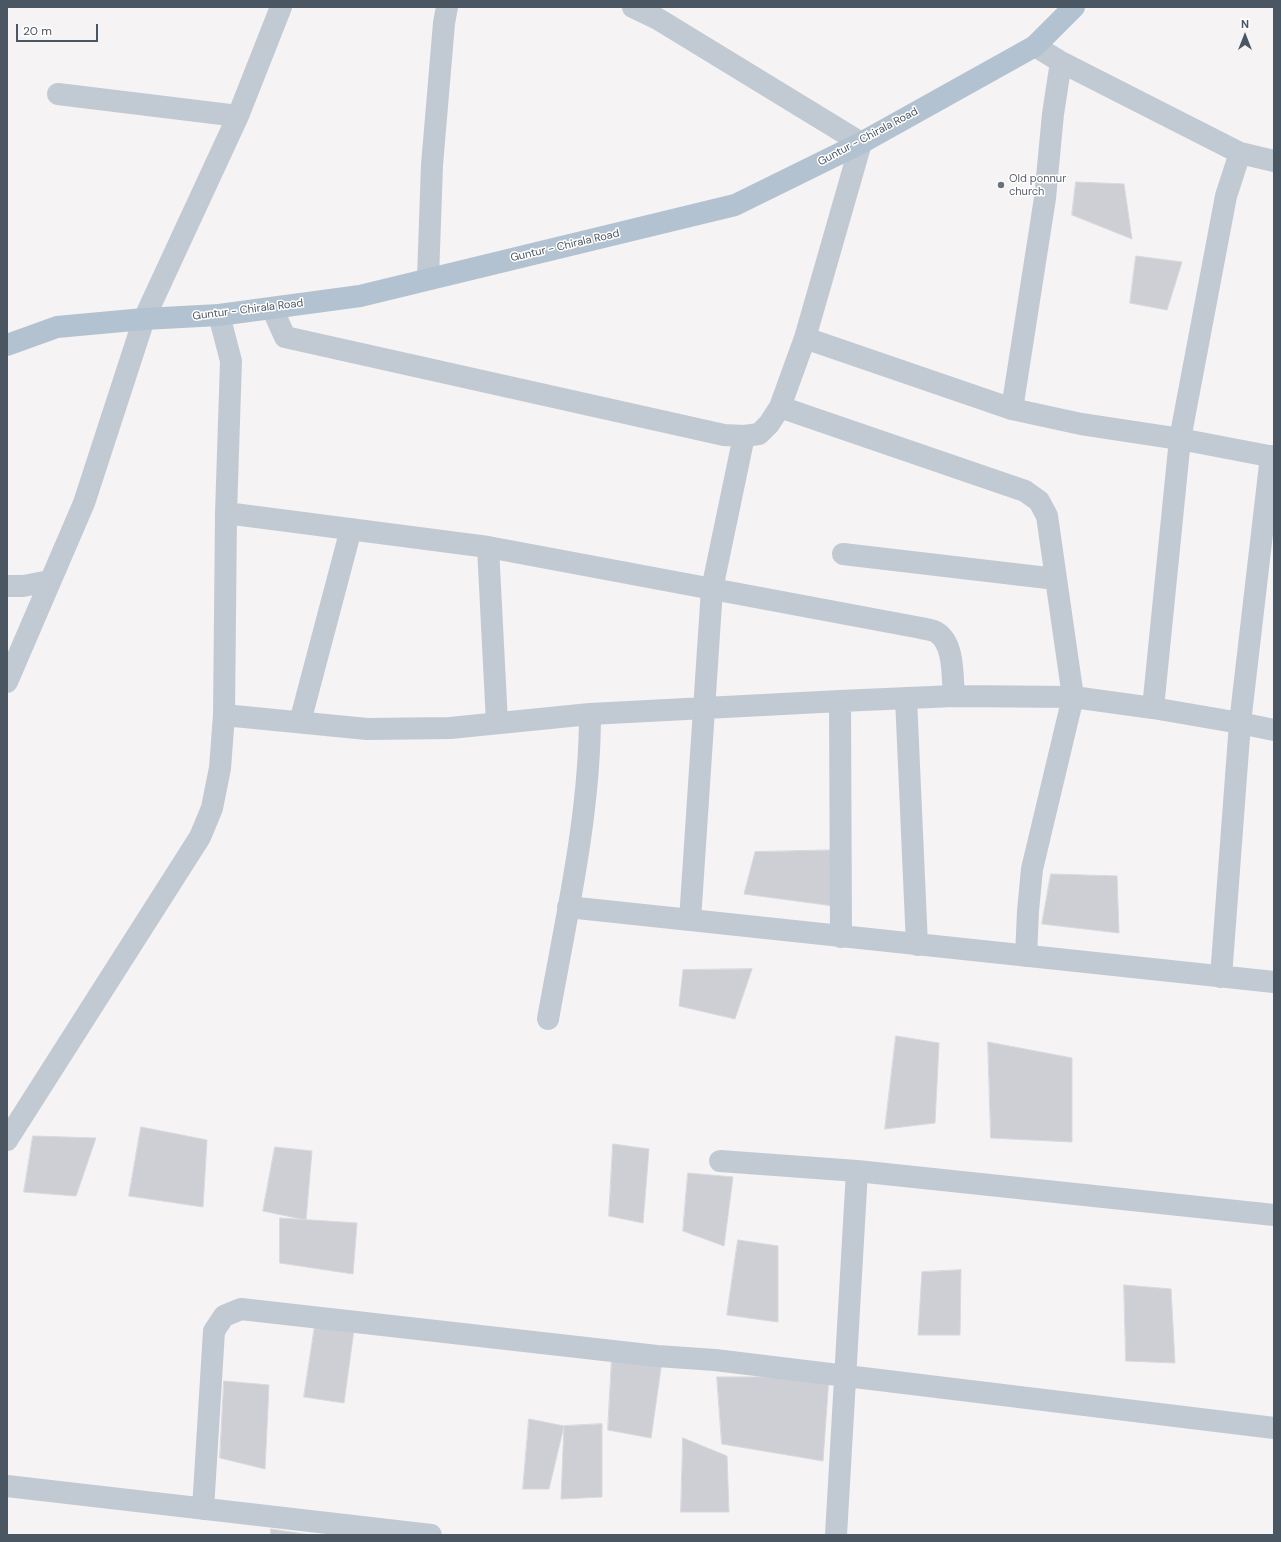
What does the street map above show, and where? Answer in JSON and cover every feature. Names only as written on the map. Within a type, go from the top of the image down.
[{"type":"main road","name":"Guntur - Chirala Road","points":[[7,344],[57,327],[144,319],[219,315],[360,296],[428,278],[735,205],[861,143],[1036,46],[1074,7]]},
{"type":"street","points":[[7,682],[84,503],[144,319],[238,116],[281,7]]},
{"type":"street","points":[[428,278],[432,165],[444,23],[448,7]]},
{"type":"street","points":[[272,308],[285,338],[724,434],[744,436],[759,434],[769,424],[780,407],[805,338],[861,143],[661,13],[633,7]]},
{"type":"street","points":[[1036,46],[1061,62],[1240,153],[1274,162]]},
{"type":"street","points":[[1012,408],[1045,198],[1053,114],[1061,62]]},
{"type":"street","points":[[58,94],[238,116]]},
{"type":"street","points":[[1153,708],[1180,439],[1226,196],[1240,153]]},
{"type":"street","points":[[7,1140],[200,837],[212,808],[220,768],[224,715],[226,513],[231,361],[219,315]]},
{"type":"street","points":[[805,338],[1012,408],[1081,424],[1180,439],[1272,457],[1240,722],[1221,977]]},
{"type":"street","points":[[780,407],[1025,492],[1040,501],[1047,516],[1072,697],[1032,869],[1026,956]]},
{"type":"street","points":[[690,920],[712,589],[744,436]]},
{"type":"street","points":[[226,513],[488,547],[936,632],[944,640],[949,650],[954,696]]},
{"type":"street","points":[[300,722],[351,529]]},
{"type":"street","points":[[488,547],[497,722]]},
{"type":"street","points":[[843,554],[1056,579]]},
{"type":"street","points":[[7,586],[23,586],[50,581]]},
{"type":"street","points":[[224,715],[367,729],[450,728],[497,722],[590,714],[840,701],[954,696],[1072,697],[1240,722],[1274,730]]},
{"type":"street","points":[[906,698],[917,945]]},
{"type":"street","points":[[840,701],[841,937]]},
{"type":"street","points":[[548,1019],[585,802],[590,753],[590,714]]},
{"type":"street","points":[[568,907],[1274,982]]},
{"type":"street","points":[[720,1161],[858,1170],[1274,1215]]},
{"type":"street","points":[[836,1535],[858,1170]]},
{"type":"street","points":[[203,1509],[214,1331],[224,1316],[241,1309],[656,1356],[715,1360],[1274,1428]]},
{"type":"street","points":[[7,1486],[431,1535]]},
{"type":"building","points":[[1076,182],[1124,184],[1132,239],[1072,215]]},
{"type":"building","points":[[1136,256],[1182,262],[1167,310],[1130,303]]},
{"type":"building","points":[[841,850],[841,907],[744,894],[755,852]]},
{"type":"building","points":[[1051,874],[1117,876],[1119,933],[1042,924]]},
{"type":"building","points":[[752,969],[735,1019],[679,1006],[683,970]]},
{"type":"building","points":[[896,1036],[939,1043],[935,1123],[885,1129]]},
{"type":"building","points":[[988,1042],[1072,1058],[1072,1142],[991,1138]]},
{"type":"building","points":[[141,1127],[207,1140],[203,1207],[129,1196]]},
{"type":"building","points":[[33,1136],[96,1138],[76,1196],[24,1192]]},
{"type":"building","points":[[613,1144],[649,1149],[643,1223],[609,1216]]},
{"type":"building","points":[[275,1147],[312,1151],[306,1220],[263,1211]]},
{"type":"building","points":[[688,1173],[733,1177],[724,1246],[683,1231]]},
{"type":"building","points":[[280,1218],[357,1223],[353,1274],[280,1263]]},
{"type":"building","points":[[738,1240],[778,1246],[778,1322],[727,1315]]},
{"type":"building","points":[[961,1270],[960,1335],[918,1335],[922,1272]]},
{"type":"building","points":[[1124,1285],[1171,1289],[1175,1363],[1126,1361]]},
{"type":"building","points":[[315,1325],[354,1330],[344,1403],[304,1397]]},
{"type":"building","points":[[612,1356],[662,1361],[651,1438],[608,1430]]},
{"type":"building","points":[[717,1377],[829,1377],[823,1461],[722,1444]]},
{"type":"building","points":[[224,1381],[269,1385],[265,1469],[220,1458]]},
{"type":"building","points":[[529,1419],[564,1426],[549,1489],[523,1489]]},
{"type":"building","points":[[602,1424],[602,1497],[561,1499],[564,1426]]},
{"type":"building","points":[[683,1438],[727,1456],[729,1512],[681,1512]]},
{"type":"building","points":[[271,1529],[310,1535],[271,1535]]},
{"type":"place","name":"Old ponnur church","points":[[1001,185]]}]
